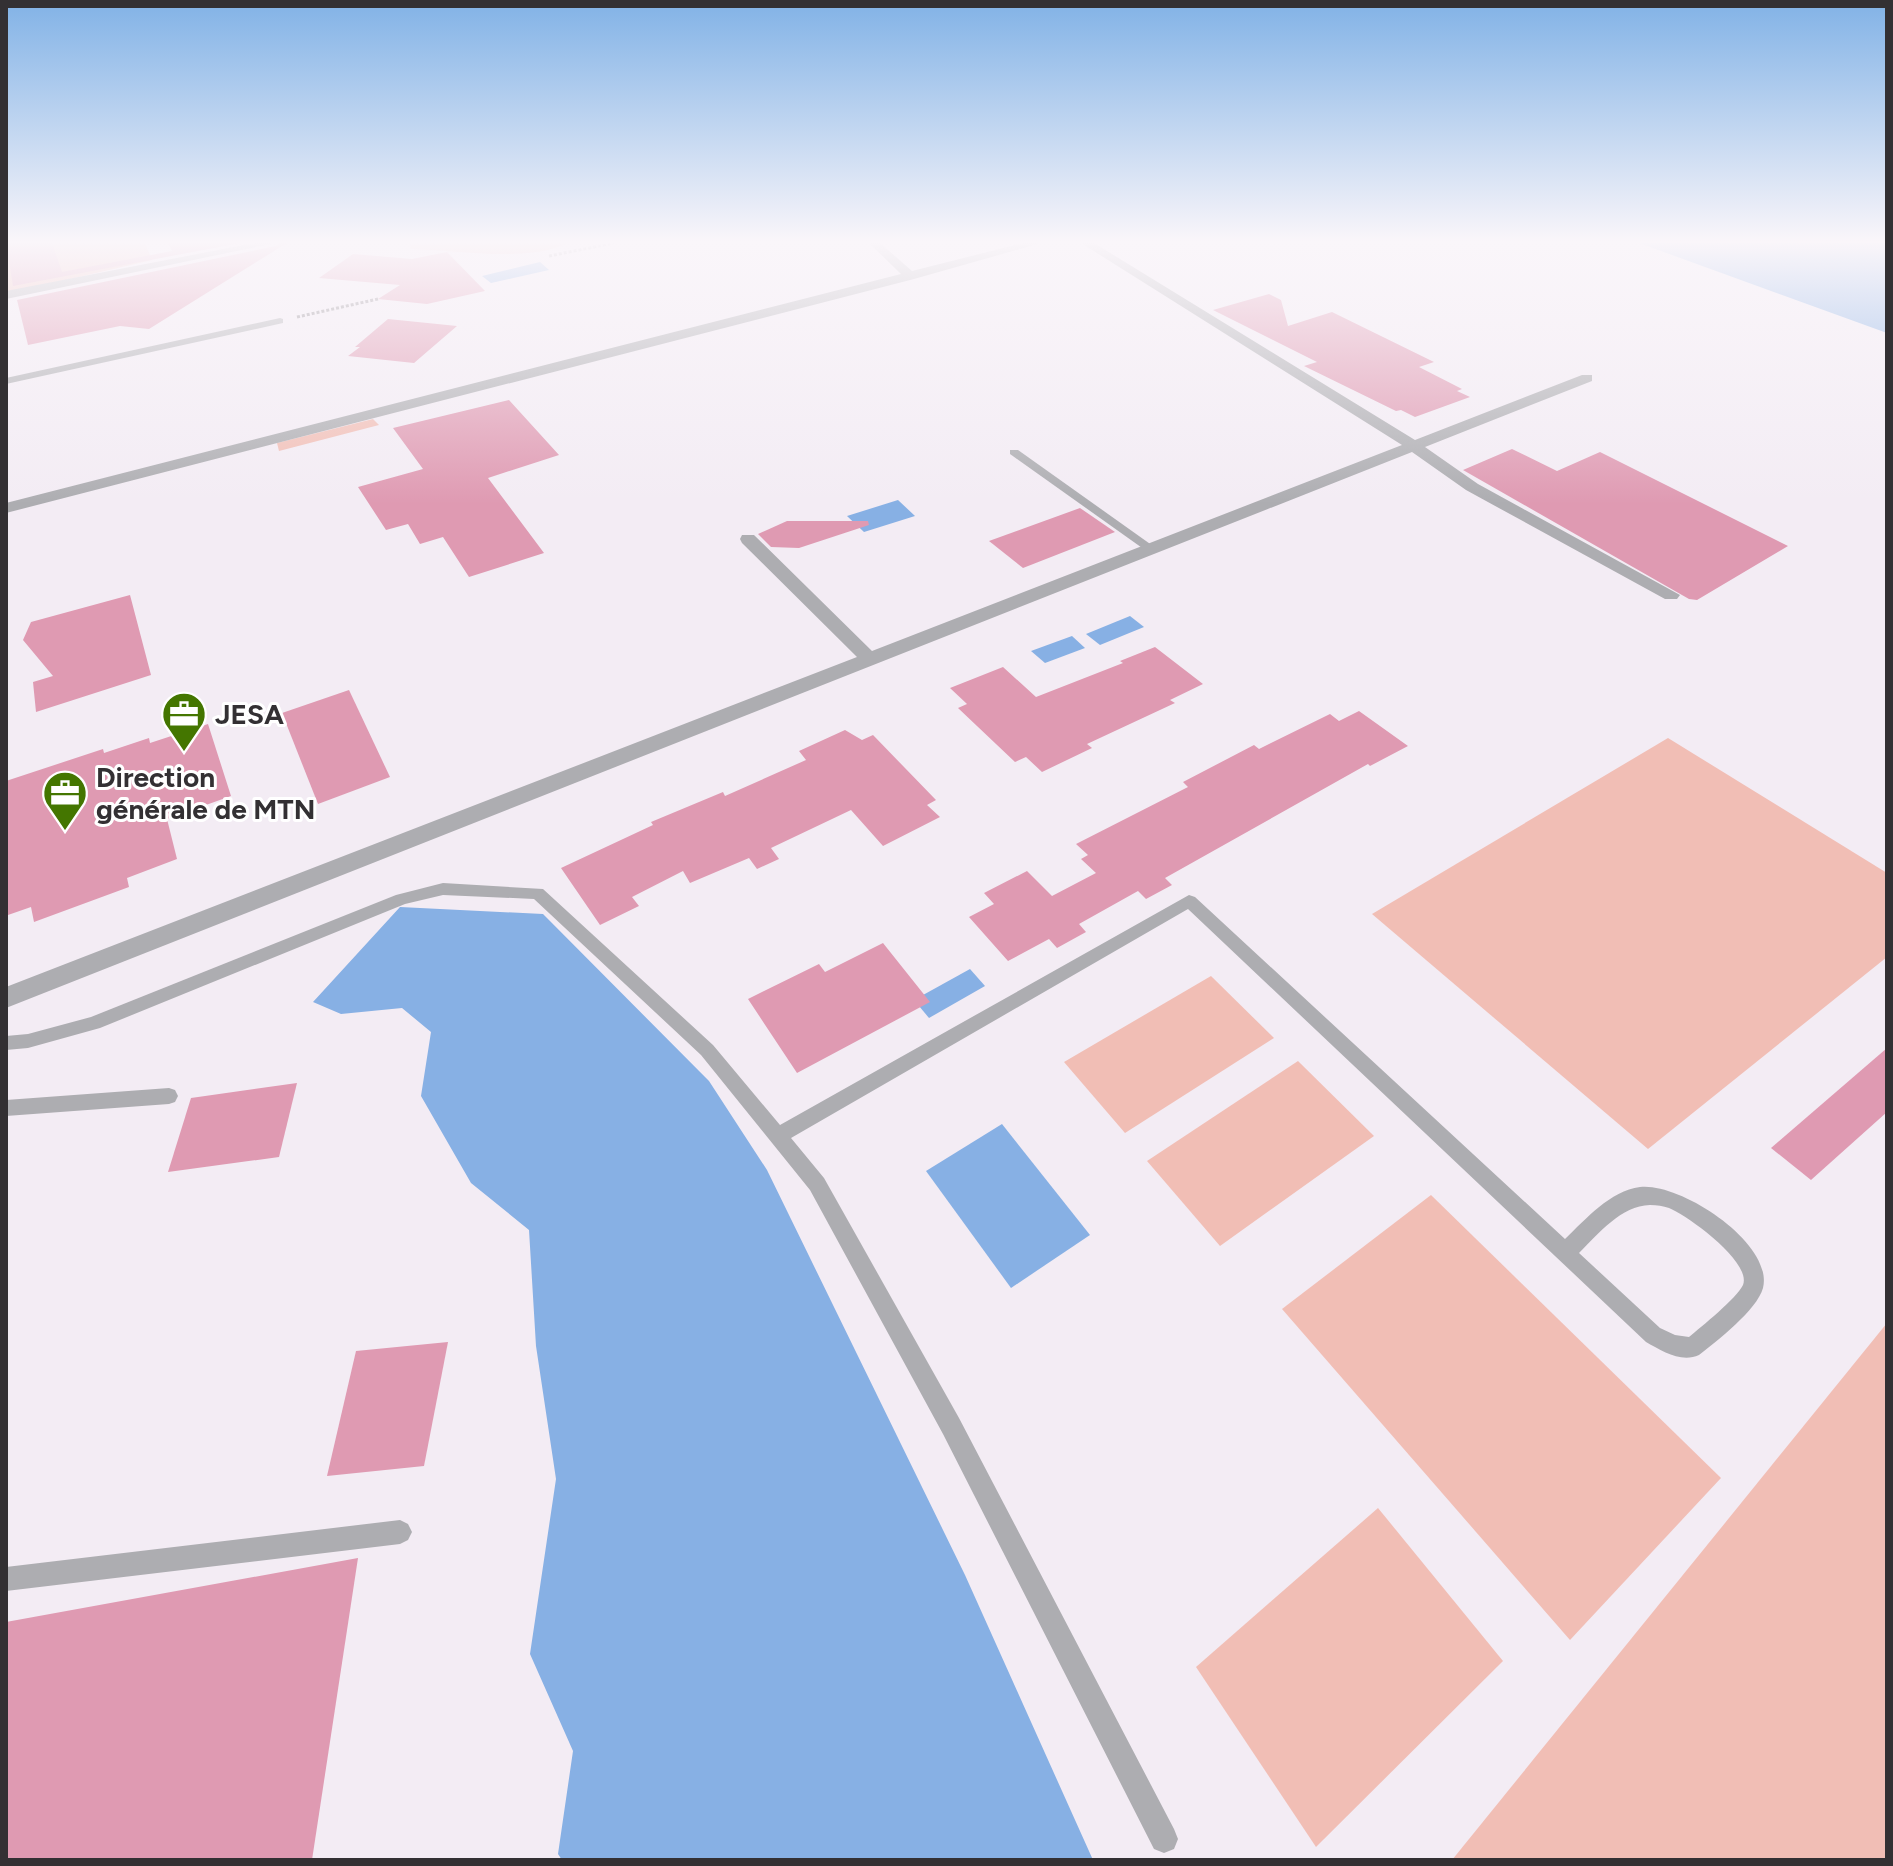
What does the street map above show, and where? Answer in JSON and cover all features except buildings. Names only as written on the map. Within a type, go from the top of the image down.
[{"type":"street","points":[[6,508],[699,330]]},
{"type":"street","points":[[1227,330],[1412,445],[1472,487],[1671,595]]},
{"type":"street","points":[[6,998],[1587,378]]},
{"type":"street","points":[[748,539],[869,658]]},
{"type":"lane","points":[[6,381],[239,330]]},
{"type":"lane","points":[[1014,452],[1149,548]]},
{"type":"lane","points":[[6,1043],[94,1023],[402,899],[443,889],[538,893],[707,1050],[780,1135],[817,1184],[943,1413],[1164,1839]]},
{"type":"lane","points":[[780,1135],[1189,901],[1565,1253],[1653,1335],[1673,1345],[1692,1348],[1753,1289],[1754,1273],[1744,1254],[1693,1210],[1668,1199],[1648,1196],[1629,1199],[1565,1253]]},
{"type":"lane","points":[[6,1108],[169,1096]]},
{"type":"lane","points":[[6,1579],[400,1532]]},
{"type":"shaded area","points":[[373,419],[379,425],[279,451],[277,443]]},
{"type":"shaded area","points":[[1668,738],[1887,873],[1887,957],[1648,1149],[1372,914]]},
{"type":"shaded area","points":[[1211,976],[1274,1038],[1125,1133],[1064,1062]]},
{"type":"shaded area","points":[[1298,1061],[1374,1136],[1220,1246],[1147,1161]]},
{"type":"shaded area","points":[[1431,1195],[1721,1478],[1570,1640],[1282,1309]]},
{"type":"shaded area","points":[[1887,1323],[1887,1860],[1452,1860]]},
{"type":"shaded area","points":[[1378,1508],[1503,1661],[1316,1847],[1196,1667]]},
{"type":"water","points":[[898,500],[915,516],[864,532],[847,516]]},
{"type":"water","points":[[1130,616],[1144,627],[1100,645],[1086,634]]},
{"type":"water","points":[[1072,636],[1085,648],[1045,663],[1031,651]]},
{"type":"water","points":[[400,907],[543,914],[709,1081],[767,1170],[965,1575],[1093,1860],[562,1860],[558,1854],[573,1751],[530,1654],[556,1479],[536,1346],[529,1230],[471,1183],[421,1096],[431,1032],[402,1008],[341,1014],[313,1002]]},
{"type":"water","points":[[970,969],[985,986],[929,1018],[914,1000]]},
{"type":"water","points":[[1002,1124],[1090,1235],[1011,1288],[926,1171]]},
{"type":"place","name":"JESA","points":[[184,753]]},
{"type":"place","name":"Direction générale de MTN","points":[[65,832]]}]
